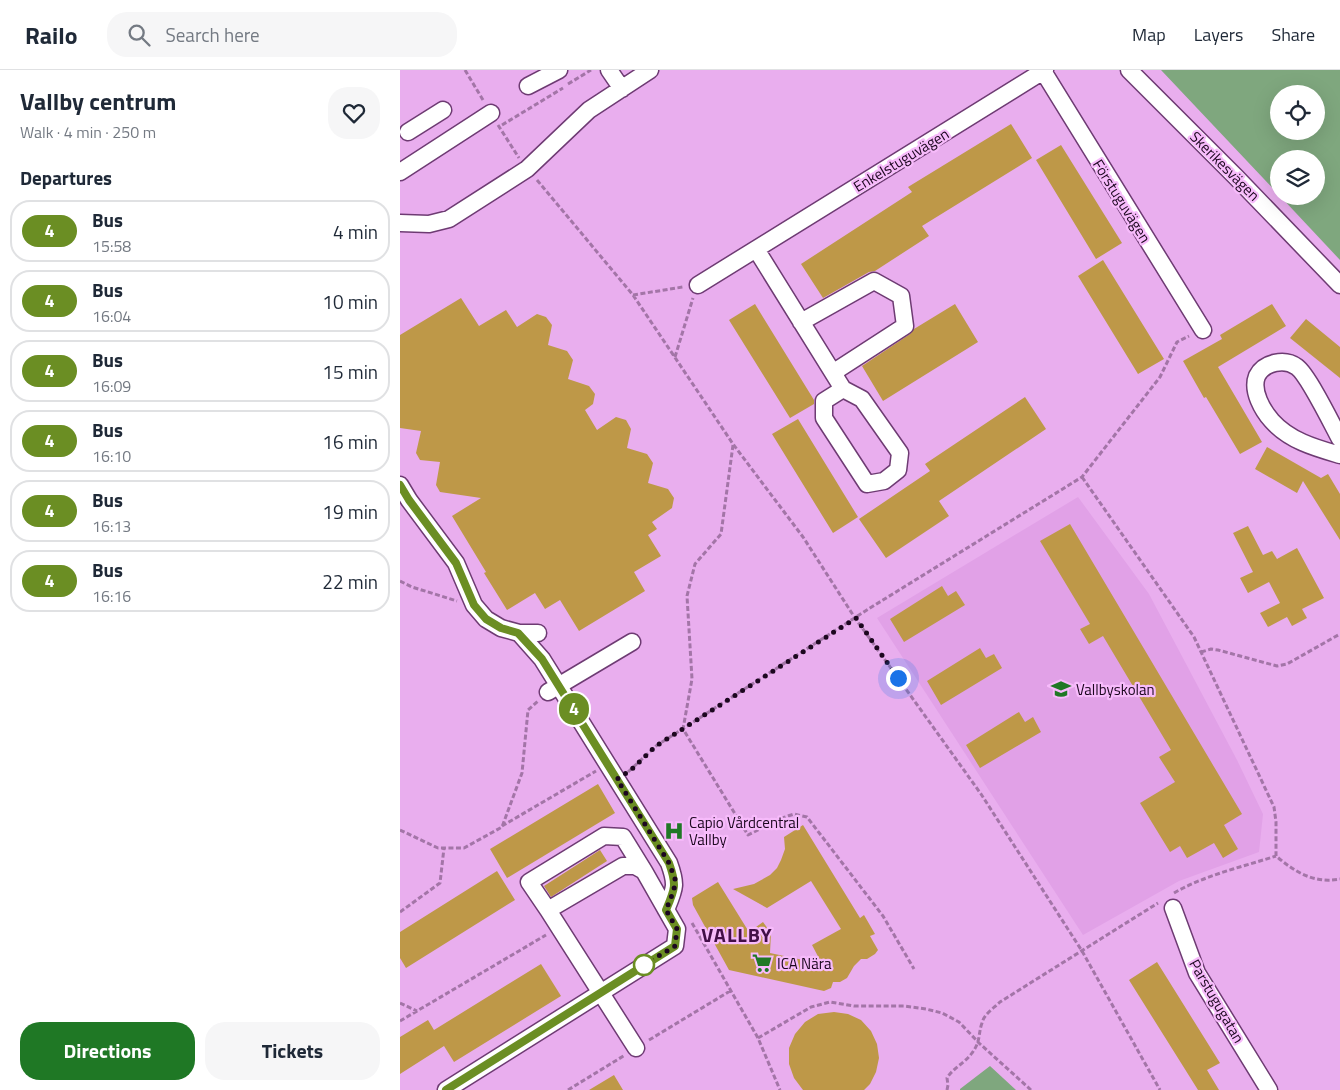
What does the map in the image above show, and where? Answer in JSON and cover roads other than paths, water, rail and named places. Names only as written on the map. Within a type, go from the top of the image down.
[{"type":"street","points":[[528,86],[559,70]]},
{"type":"street","points":[[609,70],[622,89]]},
{"type":"street","points":[[400,223],[429,224],[449,220],[527,169],[589,110],[650,70]]},
{"type":"street","name":"Skerikesvägen","points":[[1129,70],[1340,285]]},
{"type":"street","name":"Enkelstuguvägen","points":[[698,285],[1044,71]]},
{"type":"street","name":"Förstuguvägen","points":[[1044,71],[1203,330]]},
{"type":"street","points":[[400,172],[488,108]]},
{"type":"street","points":[[403,130],[443,110]]},
{"type":"street","points":[[756,249],[843,389],[862,399],[900,453],[898,470],[884,481],[867,484],[824,418],[824,400],[843,389]]},
{"type":"street","points":[[801,322],[874,281],[901,296],[905,326],[834,372]]},
{"type":"street","points":[[1340,439],[1298,368],[1290,363],[1282,362],[1274,362],[1264,368],[1257,377],[1256,389],[1259,402],[1272,422],[1298,440],[1340,455]]},
{"type":"street","points":[[400,485],[456,563],[474,605],[486,619],[501,628],[518,633],[538,633]]},
{"type":"street","points":[[518,633],[542,659],[553,688],[617,779],[669,863],[675,879],[674,890],[666,910]]},
{"type":"street","points":[[553,688],[632,642]]},
{"type":"street","points":[[446,1090],[600,994],[675,946],[677,929],[644,871],[622,837],[604,836],[529,882],[600,994],[636,1048]]},
{"type":"street","points":[[548,910],[623,866],[635,866],[644,871]]},
{"type":"street","name":"Parstugugatan","points":[[1173,908],[1197,973],[1269,1090]]},
{"type":"place","name":"Vallbyskolan","points":[[1061,689]]},
{"type":"place","name":"Capio Vårdcentral Vallby","points":[[674,831]]},
{"type":"place","name":"ICA Nära","points":[[762,963]]},
{"type":"district","name":"VALLBY","points":[[737,934]]}]
